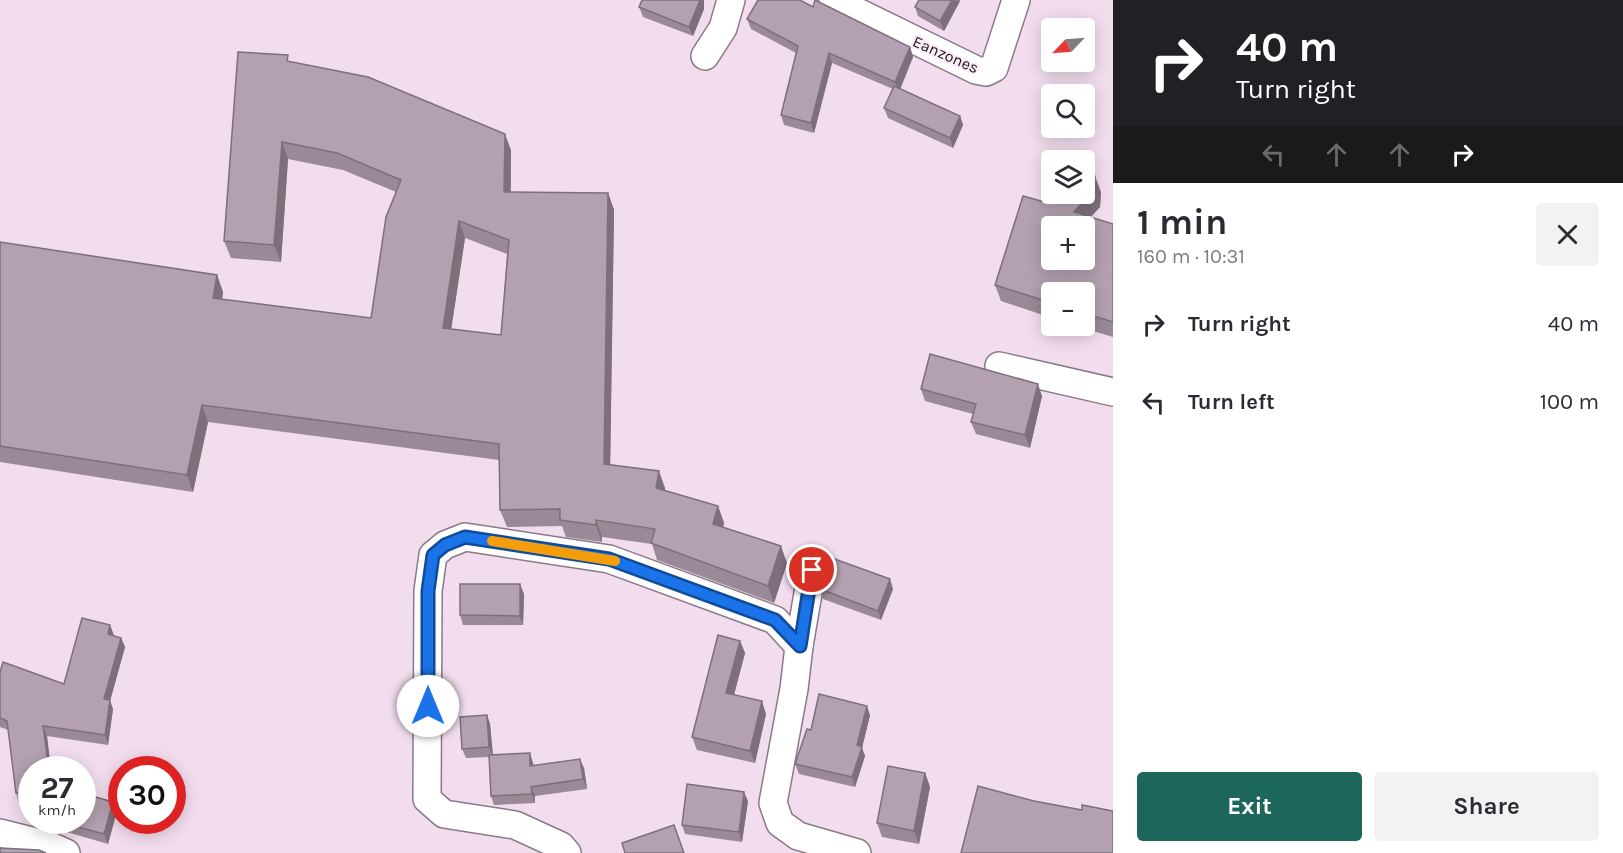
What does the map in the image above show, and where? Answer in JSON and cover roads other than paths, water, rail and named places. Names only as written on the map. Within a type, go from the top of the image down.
[{"type":"street","points":[[705,56],[723,28],[731,0]]},
{"type":"street","name":"Eanzones","points":[[833,0],[976,70],[986,72],[994,68],[1016,0]]},
{"type":"street","points":[[999,366],[1113,392]]},
{"type":"street","points":[[567,853],[561,846],[515,825],[444,814],[427,799],[428,591],[433,555],[445,545],[465,537],[609,559],[775,620],[800,646]]},
{"type":"street","points":[[812,570],[794,689],[773,803],[780,824],[798,836],[857,853]]},
{"type":"street","points":[[0,833],[48,845],[66,853]]}]
